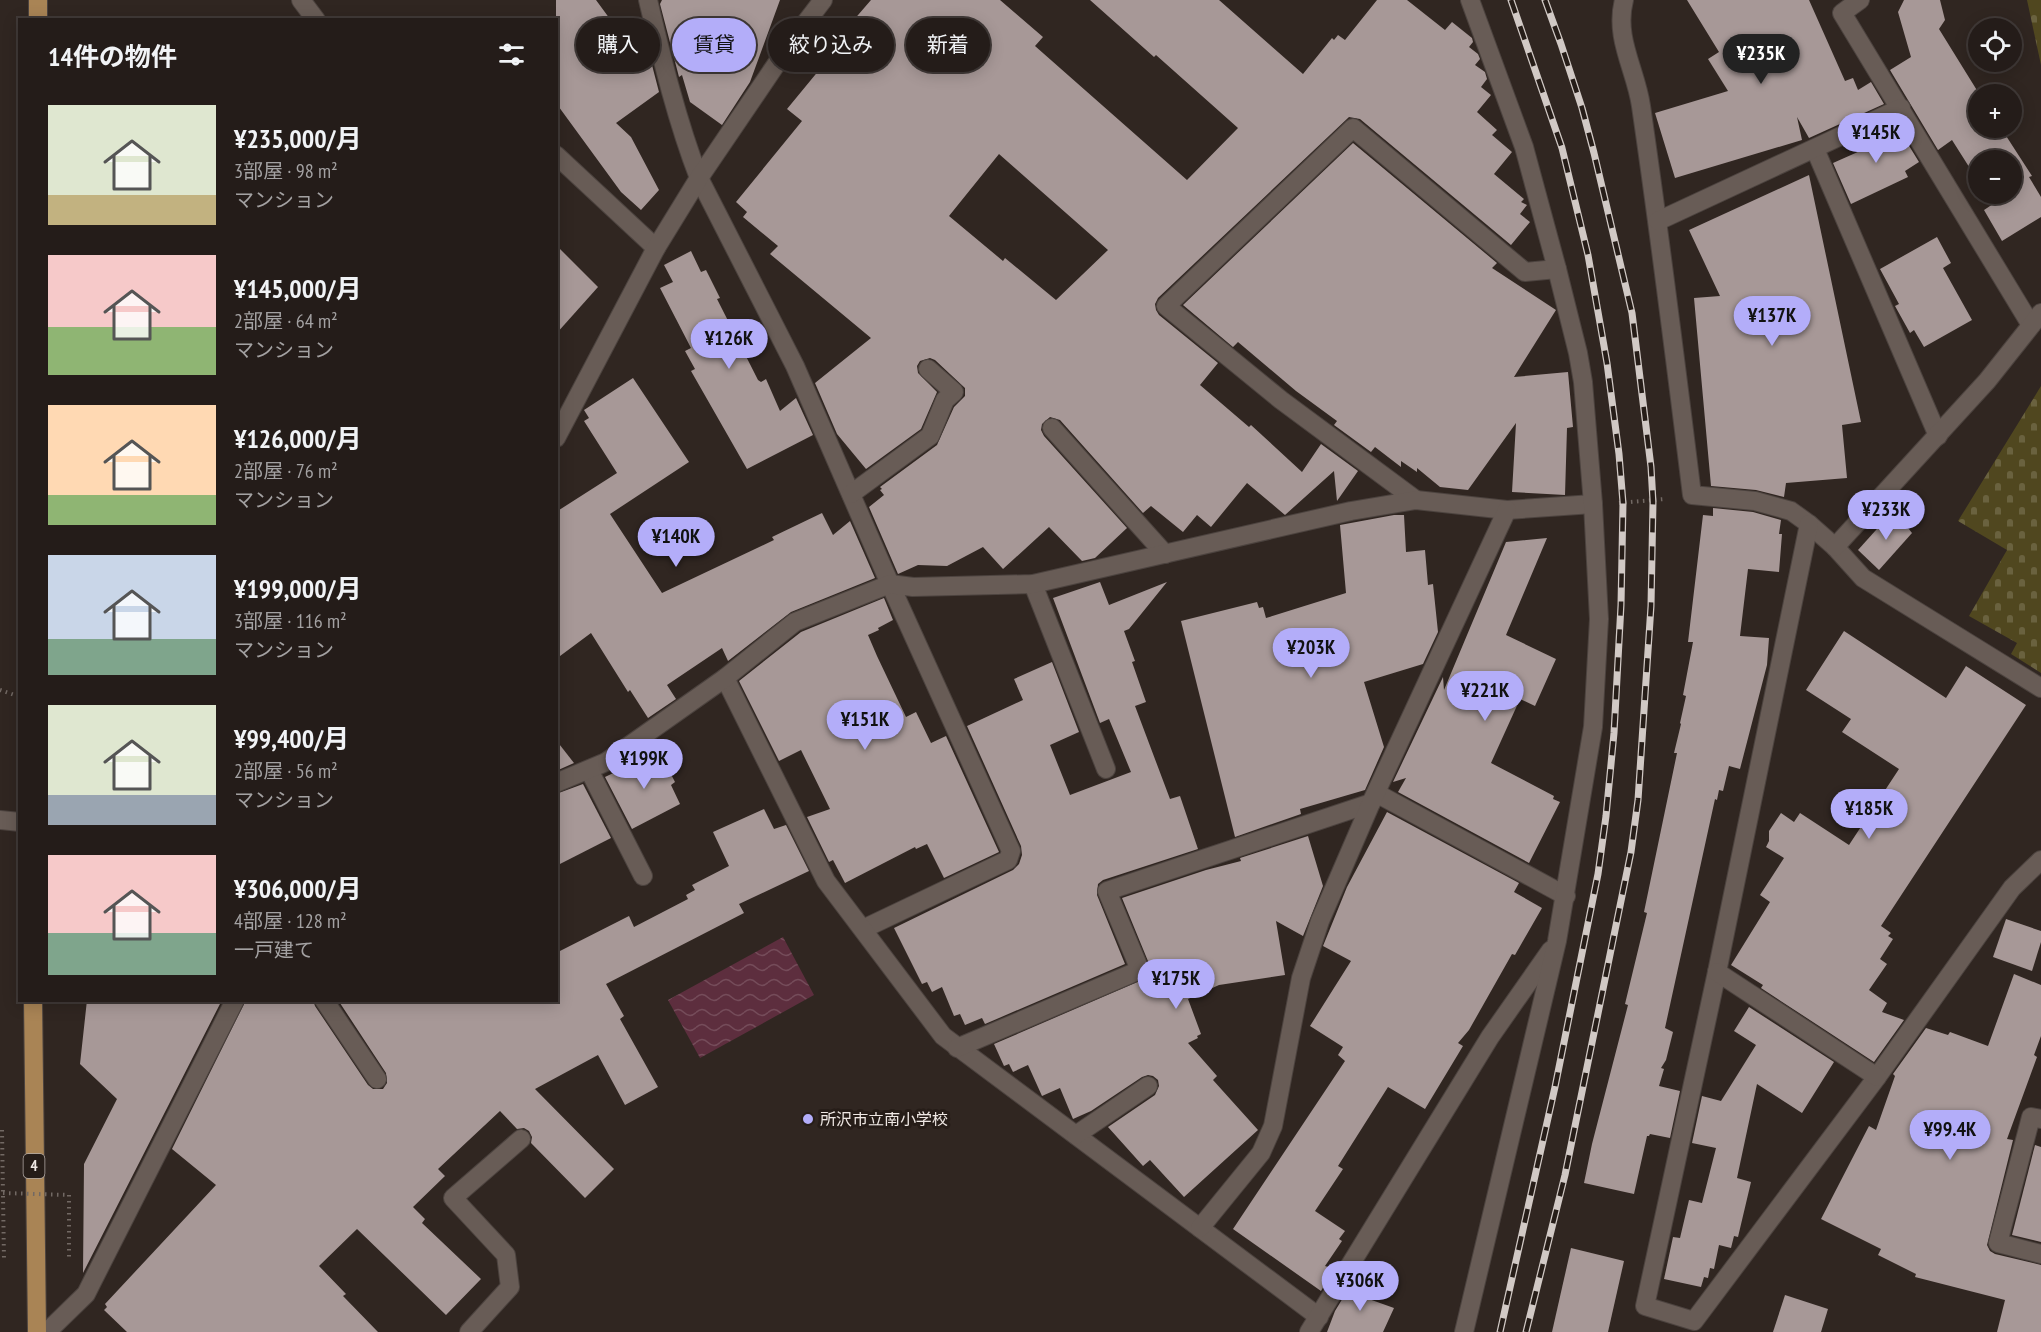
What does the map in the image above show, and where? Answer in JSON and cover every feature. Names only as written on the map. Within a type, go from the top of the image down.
[{"type":"main road","points":[[38,0],[38,18]]},
{"type":"main road","name":"4","points":[[33,1002],[37,1332]]},
{"type":"street","points":[[301,0],[314,18]]},
{"type":"street","points":[[648,0],[661,52],[699,178],[795,366],[890,584],[1011,851],[1008,860],[863,929]]},
{"type":"street","points":[[558,434],[656,248],[699,178],[794,38],[823,0]]},
{"type":"street","points":[[1464,1332],[1566,896],[1593,727],[1599,619],[1593,504],[1580,363],[1524,147],[1470,0]]},
{"type":"street","points":[[1624,0],[1621,12],[1622,35],[1641,101],[1692,495],[1755,501],[1791,511],[1835,547],[1863,578],[2041,688]]},
{"type":"street","points":[[1835,547],[1987,381],[2036,319],[1842,13],[1860,0]]},
{"type":"street","points":[[1658,221],[1902,108]]},
{"type":"street","points":[[1416,500],[1281,400],[1166,306],[1353,128],[1525,272],[1557,269]]},
{"type":"street","points":[[1815,149],[1938,436]]},
{"type":"street","points":[[558,157],[656,248]]},
{"type":"street","points":[[851,494],[930,435],[945,400],[954,392],[928,369]]},
{"type":"street","points":[[1052,428],[1164,554]]},
{"type":"street","points":[[558,782],[606,762],[725,678],[795,621],[890,584],[913,587],[1033,584],[1351,511],[1416,500],[1507,510],[1593,504]]},
{"type":"street","points":[[1200,1228],[1261,1154],[1273,1126],[1301,978],[1320,921],[1507,510]]},
{"type":"street","points":[[1809,524],[1646,1306],[1694,1321],[1877,1077],[2012,888],[2041,860]]},
{"type":"street","points":[[1033,584],[1106,769]]},
{"type":"street","points":[[725,678],[826,881],[943,1036],[1200,1228],[1314,1324],[1490,1037],[1557,941]]},
{"type":"street","points":[[588,770],[643,876]]},
{"type":"street","points":[[957,1048],[1140,970],[1107,891],[1374,798],[1566,896]]},
{"type":"street","points":[[0,820],[18,822]]},
{"type":"street","points":[[1717,972],[1877,1077]]},
{"type":"street","points":[[46,1332],[89,1288],[234,1002]]},
{"type":"street","points":[[325,1002],[377,1079]]},
{"type":"street","points":[[1076,1136],[1148,1086]]},
{"type":"street","points":[[2041,1119],[2031,1117],[1998,1243],[2041,1254]]},
{"type":"street","points":[[469,1332],[510,1287],[506,1255],[453,1198],[521,1139]]},
{"type":"path","points":[[1593,504],[1653,502],[1692,495]]},
{"type":"path","points":[[0,690],[18,696]]},
{"type":"path","points":[[2,1130],[4,1260]]},
{"type":"path","points":[[3,1193],[69,1195],[69,1259]]},
{"type":"green space","points":[[2027,0],[2041,0],[2041,65]]},
{"type":"green space","points":[[2041,386],[2041,673],[2011,654],[2017,643],[1969,616],[2007,550],[1958,521]]},
{"type":"water","points":[[783,937],[814,995],[700,1058],[668,1000]]},
{"type":"building","points":[[556,0],[596,0],[609,18],[576,18],[576,72],[654,72],[659,92],[616,123],[631,137],[659,190],[641,210],[621,192],[558,106],[558,18],[556,18]]},
{"type":"building","points":[[662,0],[780,0],[773,18],[768,18],[768,33],[756,66],[756,18],[672,18],[672,50],[660,4]]},
{"type":"building","points":[[871,0],[1000,0],[1043,37],[1035,46],[1187,180],[1238,128],[1090,0],[1219,0],[1303,74],[1332,38],[1334,40],[1338,35],[1345,40],[1377,0],[1407,0],[1445,30],[1452,22],[1472,38],[1473,42],[1469,47],[1478,54],[1480,59],[1475,65],[1485,72],[1487,79],[1481,87],[1491,95],[1477,112],[1497,130],[1492,135],[1512,152],[1494,174],[1524,199],[1521,202],[1527,205],[1520,214],[1530,222],[1511,245],[1360,119],[1349,117],[1158,298],[1155,304],[1159,315],[1218,363],[1200,385],[1249,427],[1251,425],[1302,472],[1321,444],[1358,471],[1337,501],[1334,471],[1285,515],[1247,483],[1211,527],[1197,515],[1183,532],[1151,506],[1143,513],[1060,420],[1050,417],[1042,424],[1041,430],[1044,436],[1127,528],[1095,558],[1082,561],[1049,527],[1003,569],[983,547],[947,566],[918,565],[898,574],[869,507],[884,495],[880,487],[937,445],[954,407],[965,396],[965,388],[935,360],[930,358],[920,361],[917,366],[918,373],[937,392],[921,429],[866,469],[837,434],[815,383],[871,338],[770,254],[778,246],[743,217],[747,212],[736,202],[802,121],[787,109],[817,72],[894,72],[894,18],[855,18]],"holes":[[[999,154],[1108,250],[1056,300],[1005,258],[1003,261],[949,216]]]},
{"type":"building","points":[[1687,0],[1809,0],[1845,81],[1853,78],[1858,90],[1871,82],[1884,104],[1809,138],[1797,117],[1802,140],[1675,178],[1655,113],[1728,91],[1708,59],[1719,52]]},
{"type":"building","points":[[1904,0],[1940,0],[1945,20],[1939,29],[1973,84],[1968,84],[1968,138],[2007,138],[2015,150],[1968,150],[1968,165],[1952,140],[1938,150],[1890,70],[1911,57],[1898,12]]},
{"type":"building","points":[[678,72],[754,72],[750,82],[722,125],[690,102],[682,75],[679,77]]},
{"type":"building","points":[[1895,123],[1919,162],[1905,171],[1908,177],[1851,204],[1833,163],[1860,151],[1856,141]]},
{"type":"building","points":[[1353,143],[1497,263],[1492,268],[1556,310],[1514,377],[1568,372],[1573,427],[1567,428],[1565,495],[1512,492],[1516,423],[1468,490],[1440,487],[1417,468],[1417,472],[1401,461],[1401,467],[1375,447],[1371,452],[1334,425],[1337,421],[1296,391],[1238,342],[1233,347],[1183,305]]},
{"type":"building","points":[[2022,161],[2041,197],[2041,217],[2002,241],[1984,210],[1993,204],[2022,204]]},
{"type":"building","points":[[1809,175],[1861,422],[1842,425],[1847,478],[1786,483],[1784,497],[1756,490],[1711,486],[1694,298],[1720,296],[1689,230]]},
{"type":"building","points":[[1937,237],[1951,263],[1943,268],[1972,320],[1924,347],[1914,330],[1910,333],[1895,306],[1899,304],[1880,269]]},
{"type":"building","points":[[558,247],[598,287],[558,332]]},
{"type":"building","points":[[691,251],[701,272],[706,270],[720,298],[717,299],[758,380],[761,382],[766,379],[780,411],[796,398],[813,435],[747,469],[691,371],[695,369],[685,351],[691,348],[660,288],[673,282],[664,265]]},
{"type":"building","points":[[633,378],[689,462],[610,514],[662,593],[774,540],[772,537],[822,513],[833,535],[850,521],[875,578],[791,612],[728,661],[722,648],[667,685],[676,699],[648,718],[630,690],[628,692],[591,633],[558,658],[558,511],[617,473],[584,421],[589,418],[584,410]]},
{"type":"building","points":[[1713,508],[1753,512],[1781,520],[1779,572],[1748,569],[1740,636],[1769,638],[1767,665],[1740,769],[1729,766],[1723,791],[1719,790],[1717,800],[1715,799],[1665,1028],[1673,1032],[1666,1060],[1661,1068],[1664,1069],[1659,1086],[1680,1091],[1670,1138],[1650,1134],[1647,1136],[1634,1194],[1584,1183],[1628,1005],[1625,1004],[1647,913],[1644,912],[1677,753],[1674,753],[1686,696],[1683,695],[1693,642],[1688,642],[1703,515],[1713,516]]},
{"type":"building","points":[[1894,510],[1912,533],[1879,570],[1858,550]]},
{"type":"building","points":[[1404,515],[1406,552],[1425,550],[1428,585],[1433,584],[1438,632],[1423,664],[1364,682],[1384,747],[1365,790],[1300,809],[1301,814],[1235,837],[1181,621],[1257,602],[1259,608],[1263,607],[1266,618],[1346,593],[1340,525]]},
{"type":"building","points":[[1547,538],[1506,635],[1556,659],[1535,706],[1520,699],[1491,763],[1554,796],[1553,799],[1560,802],[1529,863],[1398,792],[1406,778],[1393,782],[1443,677],[1444,690],[1506,542]]},
{"type":"building","points":[[1100,582],[1109,605],[1167,582],[1129,629],[1124,631],[1146,702],[1135,706],[1170,799],[1180,796],[1198,849],[1103,880],[1098,884],[1097,895],[1125,964],[985,1024],[982,1018],[965,1025],[960,1014],[954,1016],[942,987],[932,992],[927,982],[922,984],[894,928],[1013,870],[1019,864],[1022,855],[1021,846],[967,726],[1023,700],[1014,679],[1052,662],[1079,732],[1050,745],[1070,795],[1131,772],[1109,719],[1100,723],[1053,598]]},
{"type":"building","points":[[884,598],[893,620],[868,635],[877,656],[906,717],[916,712],[931,743],[946,736],[999,852],[944,878],[927,844],[916,849],[915,847],[845,883],[833,860],[829,862],[807,817],[830,809],[801,750],[779,761],[739,681],[801,632]]},
{"type":"building","points":[[1844,631],[1946,698],[1966,666],[2026,705],[1881,926],[1891,933],[1888,936],[1893,939],[1880,959],[1887,964],[1869,990],[1887,1003],[1882,1012],[1904,1020],[1874,1062],[1761,988],[1763,985],[1731,965],[1770,902],[1760,895],[1784,858],[1766,847],[1769,841],[1769,831],[1781,813],[1794,822],[1800,813],[1849,845],[1899,769],[1842,732],[1851,719],[1806,690]]},
{"type":"building","points":[[558,743],[574,763],[558,770]]},
{"type":"building","points":[[659,751],[675,782],[671,785],[680,804],[632,829],[605,777]]},
{"type":"building","points":[[583,784],[611,838],[558,865],[558,793]]},
{"type":"building","points":[[764,809],[774,829],[786,825],[809,871],[739,904],[744,913],[606,984],[624,1016],[620,1019],[658,1087],[625,1105],[598,1055],[535,1089],[614,1169],[585,1198],[531,1143],[532,1137],[529,1131],[524,1128],[517,1129],[500,1111],[438,1169],[445,1176],[413,1207],[425,1219],[422,1223],[481,1279],[446,1315],[357,1229],[319,1266],[346,1294],[343,1296],[378,1332],[127,1332],[104,1310],[107,1307],[105,1304],[216,1185],[172,1149],[245,1002],[314,1002],[368,1085],[373,1089],[383,1089],[387,1083],[386,1073],[339,1002],[558,1002],[558,952],[629,916],[634,927],[688,899],[686,895],[695,890],[692,885],[729,866],[713,832]]},
{"type":"building","points":[[1387,812],[1519,883],[1514,892],[1542,908],[1515,955],[1512,954],[1469,1030],[1458,1043],[1463,1046],[1425,1109],[1388,1087],[1338,1166],[1343,1169],[1315,1211],[1345,1231],[1339,1239],[1342,1241],[1325,1266],[1334,1269],[1321,1291],[1233,1229],[1345,1061],[1338,1055],[1343,1047],[1310,1026],[1351,961],[1323,946],[1347,887]]},
{"type":"building","points":[[1308,836],[1323,886],[1303,936],[1276,921],[1285,975],[1219,985],[1188,999],[1201,1034],[1188,1043],[1217,1076],[1213,1080],[1258,1130],[1184,1197],[1150,1160],[1143,1166],[1108,1127],[1155,1095],[1159,1086],[1158,1080],[1148,1075],[1142,1077],[1091,1111],[1073,1119],[1060,1088],[1042,1096],[1028,1065],[1013,1072],[1009,1064],[1004,1066],[994,1044],[1149,977],[1150,966],[1122,898],[1241,861],[1240,858]]},
{"type":"building","points":[[2006,919],[2041,931],[2041,942],[2032,971],[1993,957]]},
{"type":"building","points":[[2014,974],[2041,985],[2041,1036],[2034,1055],[2037,1057],[2007,1139],[2013,1140],[1987,1245],[1995,1254],[2041,1265],[2041,1332],[1997,1332],[2005,1300],[1915,1277],[1916,1274],[1878,1255],[1881,1249],[1821,1219],[1869,1126],[1876,1130],[1895,1076],[1893,1074],[1926,1028],[1948,1035],[1950,1032],[1988,1046]]},
{"type":"building","points":[[87,1002],[221,1002],[83,1273],[84,1164],[117,1099],[80,1064]]},
{"type":"building","points":[[1749,1007],[1834,1062],[1802,1113],[1757,1084],[1737,1178],[1751,1182],[1738,1237],[1734,1236],[1731,1248],[1719,1245],[1714,1269],[1710,1268],[1708,1278],[1704,1277],[1701,1287],[1664,1279],[1673,1237],[1680,1238],[1689,1200],[1702,1203],[1716,1148],[1692,1143],[1702,1096],[1721,1101],[1756,1045],[1734,1031]]},
{"type":"building","points":[[2035,1145],[2041,1147],[2041,1242],[2012,1235]]},
{"type":"building","points":[[1571,1248],[1624,1261],[1608,1332],[1552,1332]]},
{"type":"building","points":[[1355,1278],[1374,1285],[1366,1298],[1394,1308],[1383,1332],[1327,1332],[1335,1311]]},
{"type":"building","points":[[1785,1295],[1828,1309],[1821,1332],[1773,1332]]},
{"type":"railway","points":[[1500,1332],[1555,1087],[1598,874],[1614,733],[1621,605],[1623,503],[1607,363],[1588,255],[1562,148],[1511,0]]},
{"type":"railway","points":[[1526,1332],[1565,1175],[1631,852],[1638,800],[1651,606],[1653,502],[1651,467],[1632,313],[1582,108],[1545,0]]},
{"type":"place","name":"所沢市立南小学校","points":[[808,1119]]}]
